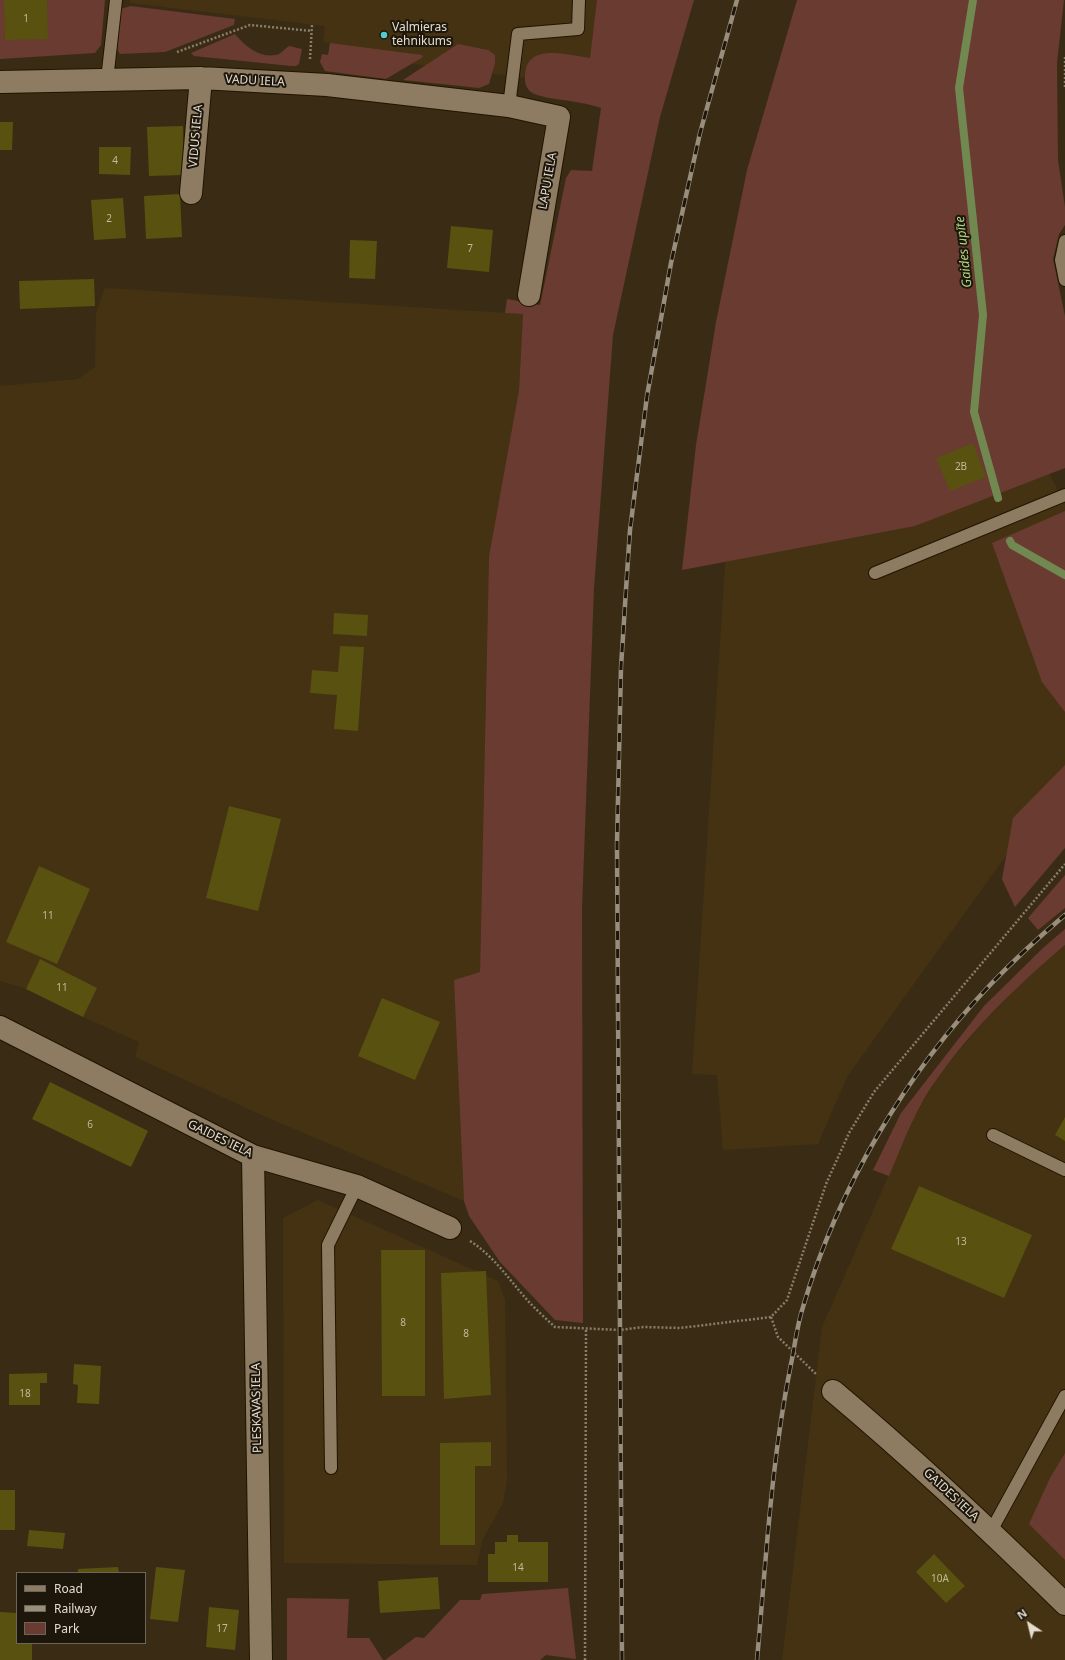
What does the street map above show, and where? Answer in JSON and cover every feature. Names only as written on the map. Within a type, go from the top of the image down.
[{"type":"street","name":"VADU IELA","points":[[0,82],[201,78],[327,85],[509,106]]},
{"type":"street","name":"VIDUS IELA","points":[[191,193],[201,78]]},
{"type":"street","name":"LAPU IELA","points":[[509,106],[559,117],[528,295]]},
{"type":"street","name":"GAIDES IELA","points":[[0,1027],[253,1156],[357,1186],[450,1228]]},
{"type":"street","name":"PLESKAVAS IELA","points":[[253,1156],[261,1660]]},
{"type":"street","name":"GAIDES IELA","points":[[834,1391],[895,1443],[991,1531],[1065,1604]]},
{"type":"lane","points":[[107,80],[116,0]]},
{"type":"lane","points":[[509,106],[518,34],[578,29],[580,0]]},
{"type":"lane","points":[[1065,241],[1061,260],[1065,280]]},
{"type":"lane","points":[[875,573],[1065,495]]},
{"type":"lane","points":[[993,1135],[1065,1170]]},
{"type":"lane","points":[[331,1468],[328,1245],[357,1186]]},
{"type":"lane","points":[[991,1531],[1065,1396]]},
{"type":"path","points":[[309,66],[312,24]]},
{"type":"path","points":[[174,53],[250,25],[312,31]]},
{"type":"path","points":[[1065,57],[1065,89]]},
{"type":"path","points":[[450,1228],[481,1248],[509,1277],[522,1295],[555,1327],[620,1330],[644,1327],[680,1328],[771,1317],[787,1300],[826,1184],[849,1132],[874,1092],[1065,864]]},
{"type":"path","points":[[771,1317],[778,1337],[834,1391]]},
{"type":"path","points":[[585,1660],[586,1329]]},
{"type":"shaded area","points":[[130,0],[647,0],[628,90],[330,54],[330,43],[323,42],[325,26],[130,3]]},
{"type":"shaded area","points":[[105,288],[523,314],[519,390],[489,556],[480,972],[464,1201],[266,1117],[135,1057],[139,1042],[26,989],[0,981],[0,386],[78,379],[95,367],[96,313]]},
{"type":"shaded area","points":[[738,366],[1044,464],[1065,504],[1065,794],[1020,836],[847,1077],[818,1144],[723,1150],[717,1075],[692,1074]]},
{"type":"shaded area","points":[[1065,945],[1065,1660],[782,1660],[822,1327],[913,1120],[938,1076],[980,1026],[1031,973]]},
{"type":"shaded area","points":[[318,1200],[498,1281],[505,1299],[507,1481],[503,1503],[482,1541],[477,1565],[284,1563],[283,1218]]},
{"type":"green space","points":[[0,0],[105,0],[101,45],[95,53],[0,59]]},
{"type":"green space","points":[[597,0],[694,0],[660,117],[613,335],[594,588],[582,908],[583,1323],[555,1320],[500,1262],[469,1216],[464,1201],[454,980],[480,972],[489,556],[519,390],[523,314],[505,313],[507,299],[540,305],[566,178],[571,170],[592,171],[601,108],[584,103],[549,98],[532,93],[526,85],[526,68],[531,60],[538,55],[548,53],[590,58]]},
{"type":"green space","points":[[797,0],[1064,0],[1057,63],[1058,160],[1065,207],[1065,225],[1059,234],[1053,259],[1065,316],[1065,468],[915,526],[682,570],[696,445],[716,322],[747,170]]},
{"type":"green space","points":[[131,6],[235,19],[234,25],[165,52],[120,54],[117,49],[120,9]]},
{"type":"green space","points":[[235,34],[254,51],[266,55],[279,54],[289,46],[302,49],[299,64],[296,66],[291,66],[194,56],[191,53]]},
{"type":"green space","points":[[330,43],[422,55],[423,57],[386,79],[325,71],[320,62],[322,54],[328,55]]},
{"type":"green space","points":[[458,44],[488,50],[495,55],[495,63],[489,84],[479,88],[403,80]]},
{"type":"green space","points":[[1065,511],[1065,712],[1042,682],[992,543]]},
{"type":"green space","points":[[1065,765],[1065,848],[1015,907],[1002,879],[1013,818]]},
{"type":"green space","points":[[1065,875],[1065,908],[1038,930],[1028,918]]},
{"type":"green space","points":[[1065,929],[1065,945],[1031,975],[982,1023],[931,1087],[917,1112],[889,1176],[873,1170],[901,1113],[984,1006],[1043,948]]},
{"type":"green space","points":[[1065,1453],[1065,1560],[1029,1524],[1050,1478]]},
{"type":"green space","points":[[568,1588],[576,1659],[546,1655],[540,1660],[385,1660],[416,1637],[424,1638],[460,1600],[480,1600],[482,1594]]},
{"type":"green space","points":[[287,1598],[349,1599],[347,1638],[369,1638],[383,1660],[287,1660]]},
{"type":"building","points":[[4,0],[47,0],[48,39],[5,40]]},
{"type":"building","points":[[0,122],[13,122],[12,150],[0,150]]},
{"type":"building","points":[[183,126],[184,175],[149,176],[147,127]]},
{"type":"building","points":[[99,147],[131,147],[130,175],[99,174]]},
{"type":"building","points":[[180,194],[182,237],[146,239],[144,196]]},
{"type":"building","points":[[123,198],[126,238],[94,240],[91,200]]},
{"type":"building","points":[[451,226],[493,230],[489,272],[447,268]]},
{"type":"building","points":[[350,240],[377,241],[375,279],[349,278]]},
{"type":"building","points":[[94,279],[95,306],[20,309],[19,281]]},
{"type":"building","points":[[973,443],[986,477],[950,491],[936,458]]},
{"type":"building","points":[[334,613],[368,615],[367,636],[333,634]]},
{"type":"building","points":[[340,646],[364,647],[358,731],[334,729],[337,695],[310,693],[312,670],[338,672]]},
{"type":"building","points":[[229,806],[281,819],[258,911],[206,898]]},
{"type":"building","points":[[39,866],[90,889],[57,964],[6,942]]},
{"type":"building","points":[[40,959],[97,988],[83,1017],[26,989]]},
{"type":"building","points":[[382,998],[440,1022],[415,1080],[358,1056]]},
{"type":"building","points":[[50,1082],[148,1131],[131,1167],[32,1119]]},
{"type":"building","points":[[1065,1117],[1065,1141],[1055,1135]]},
{"type":"building","points":[[919,1186],[1032,1235],[1004,1298],[891,1249]]},
{"type":"building","points":[[381,1250],[425,1250],[425,1396],[382,1396]]},
{"type":"building","points":[[486,1271],[491,1395],[444,1399],[441,1273]]},
{"type":"building","points":[[74,1364],[101,1366],[99,1404],[77,1403],[78,1385],[73,1384]]},
{"type":"building","points":[[47,1373],[47,1383],[40,1383],[40,1405],[9,1405],[9,1374]]},
{"type":"building","points":[[491,1442],[491,1466],[475,1466],[475,1545],[440,1545],[440,1443]]},
{"type":"building","points":[[0,1490],[15,1490],[15,1530],[0,1530]]},
{"type":"building","points":[[29,1530],[65,1533],[63,1549],[27,1546]]},
{"type":"building","points":[[507,1535],[518,1535],[518,1542],[548,1542],[548,1582],[488,1582],[488,1554],[495,1554],[495,1542],[507,1542]]},
{"type":"building","points":[[934,1554],[965,1586],[946,1603],[916,1572]]},
{"type":"building","points":[[118,1567],[119,1572],[78,1572],[78,1569]]},
{"type":"building","points":[[156,1567],[185,1570],[178,1622],[150,1619]]},
{"type":"building","points":[[438,1577],[440,1609],[380,1613],[378,1581]]},
{"type":"building","points":[[209,1607],[239,1610],[235,1650],[206,1647]]},
{"type":"building","points":[[0,1612],[16,1613],[16,1644],[32,1644],[32,1660],[0,1660]]},
{"type":"waterway","name":"Gaides upīte","points":[[973,0],[959,88],[983,315],[974,412],[998,498]]},
{"type":"waterway","name":"Gaides upīte","points":[[1010,541],[1012,545],[1065,575]]},
{"type":"railway","points":[[622,1660],[617,844],[621,667],[630,530],[647,396],[671,263],[700,133],[737,0]]},
{"type":"railway","points":[[757,1660],[770,1512],[784,1401],[801,1314],[835,1219],[855,1176],[878,1134],[903,1094],[931,1055],[991,984],[1027,948],[1065,915]]},
{"type":"place","name":"Valmieras tehnikums","points":[[384,35]]}]
